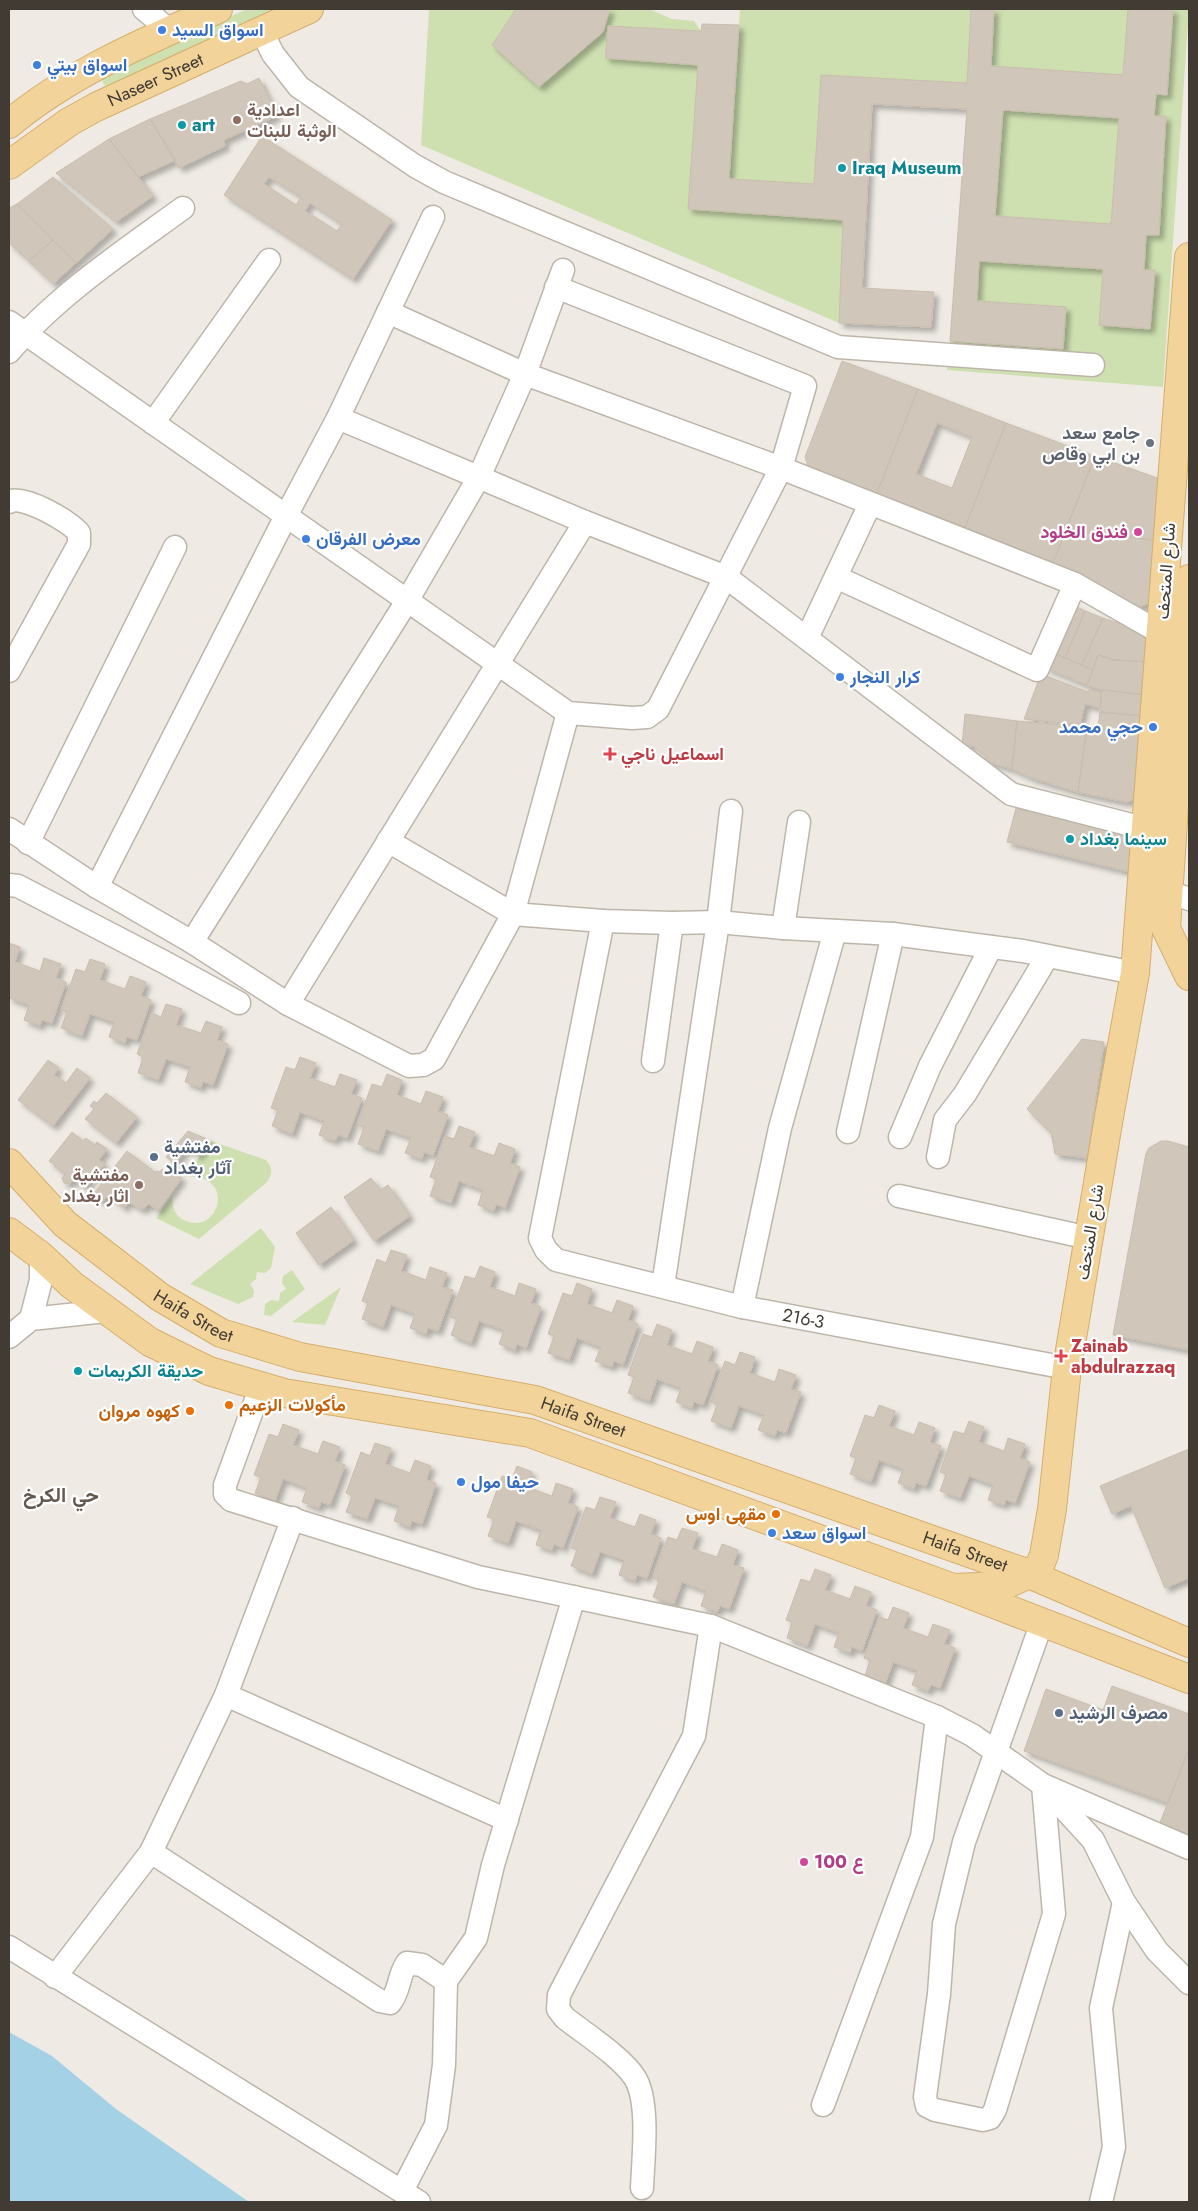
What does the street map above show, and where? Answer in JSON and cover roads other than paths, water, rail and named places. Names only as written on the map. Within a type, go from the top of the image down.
[{"type":"main road","name":"Naseer Street","points":[[9,124],[32,105],[58,88],[170,30],[218,9]]},
{"type":"main road","name":"Naseer Street","points":[[9,165],[69,122],[96,107],[309,9]]},
{"type":"main road","name":"شارع المتحف","points":[[1029,1574],[1040,1565],[1044,1555],[1052,1510],[1067,1368],[1136,968],[1189,273]]},
{"type":"main road","name":"شارع المتحف","points":[[1166,928],[1179,896],[1189,579]]},
{"type":"main road","points":[[1143,885],[1189,976]]},
{"type":"main road","points":[[1136,968],[1166,928]]},
{"type":"main road","name":"Haifa Street","points":[[9,1163],[65,1224],[160,1297],[221,1332],[300,1357],[536,1400],[1029,1574],[1189,1643]]},
{"type":"main road","points":[[9,1211],[41,1256]]},
{"type":"main road","name":"Haifa Street","points":[[9,1232],[41,1256],[72,1285],[150,1342],[209,1371],[284,1394],[530,1434],[953,1588],[1189,1679]]},
{"type":"main road","points":[[1052,1510],[1056,1551],[1084,1637]]},
{"type":"main road","points":[[953,1588],[1003,1586],[1029,1574]]},
{"type":"street","points":[[144,9],[170,30]]},
{"type":"street","points":[[261,30],[273,54],[299,87],[422,170],[444,182],[556,230],[838,347],[1093,366]]},
{"type":"street","points":[[9,352],[17,328],[184,208]]},
{"type":"street","points":[[97,887],[338,418],[433,217]]},
{"type":"street","points":[[153,423],[270,260]]},
{"type":"street","points":[[17,328],[407,601],[568,713],[647,718],[658,709],[781,468],[805,386],[559,278],[525,374],[478,477],[407,601],[192,942]]},
{"type":"street","points":[[388,312],[525,374],[781,468],[1075,584],[1161,633]]},
{"type":"street","points":[[338,418],[585,522],[726,577],[1011,794],[1147,830]]},
{"type":"street","points":[[9,502],[12,499],[24,500],[73,525],[79,532],[79,544],[9,671]]},
{"type":"street","points":[[807,638],[870,504]]},
{"type":"street","points":[[288,1004],[585,522]]},
{"type":"street","points":[[28,843],[174,547]]},
{"type":"street","points":[[836,578],[1037,670],[1075,584]]},
{"type":"street","points":[[9,829],[97,887],[192,942],[288,1004],[409,1066],[423,1065],[434,1059],[513,914],[568,713]]},
{"type":"street","points":[[663,1286],[718,922],[731,811]]},
{"type":"street","points":[[783,928],[799,822]]},
{"type":"street","points":[[388,841],[513,914],[604,921],[718,922],[783,928],[893,934],[1136,968]]},
{"type":"street","points":[[9,886],[18,886],[27,890],[239,1003]]},
{"type":"street","name":"216-3","points":[[604,921],[540,1238],[546,1250],[556,1260],[742,1307],[1067,1368]]},
{"type":"street","points":[[652,1061],[672,923]]},
{"type":"street","points":[[742,1307],[780,1128],[835,931]]},
{"type":"street","points":[[848,1132],[893,934]]},
{"type":"street","points":[[900,1137],[930,1066],[991,947]]},
{"type":"street","points":[[938,1157],[945,1120],[965,1094],[1047,957]]},
{"type":"street","points":[[899,1196],[1089,1238]]},
{"type":"street","points":[[31,1319],[41,1280],[41,1256]]},
{"type":"street","points":[[9,1336],[31,1319],[106,1311]]},
{"type":"street","points":[[261,1386],[224,1485],[225,1494],[231,1500],[478,1577],[711,1626],[937,1717],[972,1734],[1043,1785],[1093,1840],[1124,1902],[1157,1951],[1189,1983]]},
{"type":"street","points":[[55,1977],[151,1852],[226,1695],[293,1518]]},
{"type":"street","points":[[9,1946],[55,1977],[410,2197],[436,2125],[444,2065],[446,1982],[476,1938],[493,1865],[574,1597]]},
{"type":"street","points":[[1042,1622],[964,1842],[944,1924],[940,1994],[925,2097],[927,2106],[935,2110],[983,2120],[990,2118],[995,2110],[1054,1914],[1043,1785]]},
{"type":"street","points":[[642,2188],[644,2129],[641,2094],[635,2078],[621,2062],[565,2018],[558,2009],[558,1995],[694,1736],[711,1626]]},
{"type":"street","points":[[226,1695],[507,1820]]},
{"type":"street","points":[[823,2104],[922,1838],[937,1717]]},
{"type":"street","points":[[1043,1785],[1189,1848]]},
{"type":"street","points":[[151,1852],[380,2001],[390,2003],[395,1997],[402,1971],[407,1963],[422,1965],[446,1982]]},
{"type":"street","points":[[1100,2202],[1114,2147],[1101,2008],[1124,1902]]},
{"type":"water","points":[[9,2032],[52,2056],[116,2109],[249,2202],[9,2202]]},
{"type":"place","name":"اسواق السيد","points":[[162,30]]},
{"type":"place","name":"اسواق بيتي","points":[[37,65]]},
{"type":"place","name":"اعدادية الوثبة للبنات","points":[[237,120]]},
{"type":"place","name":"art","points":[[182,125]]},
{"type":"place","name":"Iraq Museum","points":[[842,168]]},
{"type":"place","name":"جامع سعد بن ابي وقاص","points":[[1150,443]]},
{"type":"place","name":"فندق الخلود","points":[[1138,532]]},
{"type":"place","name":"معرض الفرقان","points":[[306,539]]},
{"type":"place","name":"كرار النجار","points":[[840,677]]},
{"type":"place","name":"حجي محمد","points":[[1153,727]]},
{"type":"place","name":"اسماعيل ناجي","points":[[610,754]]},
{"type":"place","name":"سينما بغداد","points":[[1070,839]]},
{"type":"place","name":"مفتشية آثار بغداد","points":[[154,1157]]},
{"type":"place","name":"مفتشية اثار بغداد","points":[[139,1185]]},
{"type":"place","name":"Zainab abdulrazzaq","points":[[1061,1356]]},
{"type":"place","name":"حديقة الكريمات","points":[[78,1371]]},
{"type":"place","name":"مأكولات الزعيم","points":[[229,1405]]},
{"type":"place","name":"كهوه مروان","points":[[190,1411]]},
{"type":"place","name":"حيفا مول","points":[[461,1482]]},
{"type":"place","name":"مقهى اوس","points":[[776,1514]]},
{"type":"place","name":"اسواق سعد","points":[[772,1533]]},
{"type":"place","name":"مصرف الرشيد","points":[[1059,1713]]},
{"type":"place","name":"100 ع","points":[[804,1862]]},
{"type":"district","name":"حي الكرخ","points":[[61,1495]]}]
